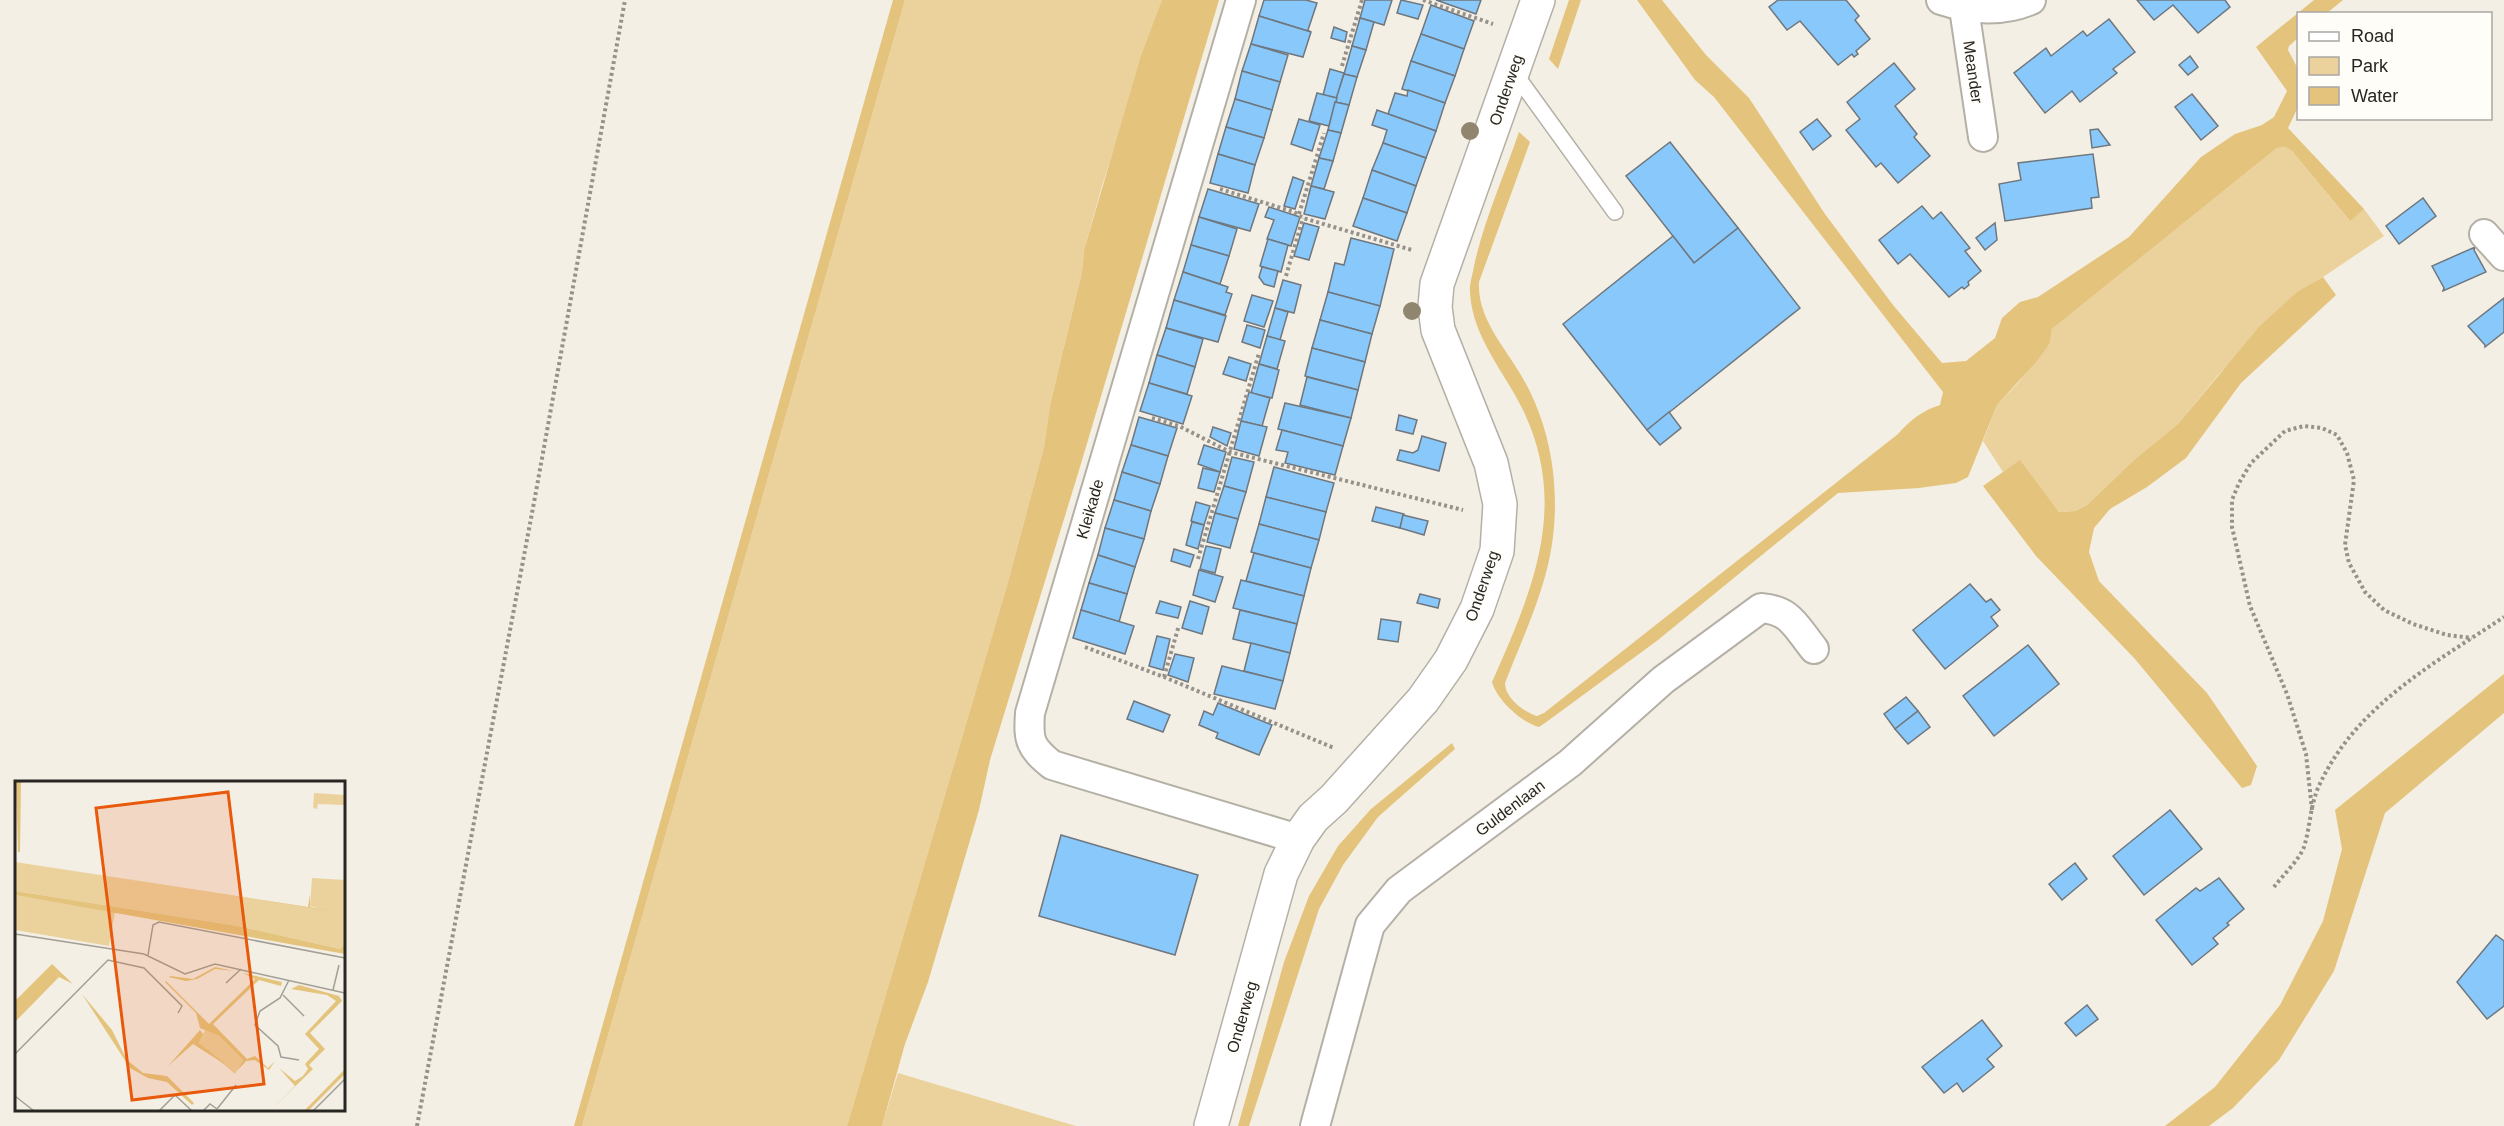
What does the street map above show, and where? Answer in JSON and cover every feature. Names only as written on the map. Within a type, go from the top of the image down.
[{"type":"street","name":"Kleikade","points":[[1241,0],[1030,713],[1028,736],[1036,752],[1052,765],[1298,839]]},
{"type":"street","name":"Onderweg","points":[[1211,1126],[1281,874],[1298,839],[1314,818],[1424,700],[1451,660],[1477,609],[1497,551],[1500,504],[1491,463],[1438,330],[1435,308],[1437,284],[1538,0]]},
{"type":"street","name":"Meander","points":[[1983,136],[1952,4],[1992,9],[2031,0]]},
{"type":"street","points":[[2484,234],[2504,256]]},
{"type":"street","name":"Guldenlaan","points":[[1315,1126],[1370,925],[1400,890],[1570,763],[1663,680],[1761,608],[1779,609],[1814,649]]},
{"type":"lane","points":[[1513,70],[1615,212]]},
{"type":"path","points":[[417,1126],[533,508],[625,0]]},
{"type":"path","points":[[1342,66],[1362,0]]},
{"type":"path","points":[[1423,0],[1525,35]]},
{"type":"path","points":[[1286,276],[1324,133]]},
{"type":"path","points":[[1219,189],[1446,261]]},
{"type":"path","points":[[1198,559],[1259,353]]},
{"type":"path","points":[[1150,417],[1179,426],[1230,452],[1498,518]]},
{"type":"path","points":[[2312,810],[2306,754],[2287,694],[2250,606],[2232,527],[2232,500],[2251,463],[2285,431],[2304,426],[2322,428],[2337,435],[2347,453],[2354,480],[2345,545],[2349,563],[2365,592],[2384,610],[2413,624],[2446,635],[2472,638]]},
{"type":"path","points":[[2274,887],[2303,848],[2317,790],[2345,740],[2386,698],[2421,671],[2504,617]]},
{"type":"path","points":[[1164,677],[1179,625]]},
{"type":"path","points":[[1082,646],[1164,677],[1366,763]]},
{"type":"green space","points":[[905,0],[1162,0],[1102,186],[1084,250],[1082,272],[1050,405],[1044,447],[1008,582],[847,1126],[582,1126]]},
{"type":"green space","points":[[2285,147],[2292,151],[2349,220],[2364,209],[2384,236],[2298,291],[2219,374],[2178,424],[2135,459],[2087,505],[2075,511],[2059,512],[2020,461],[2003,472],[1983,441],[1997,405],[2050,343],[2052,329],[2277,148]]},
{"type":"green space","points":[[898,1073],[1076,1126],[882,1126]]},
{"type":"water","points":[[893,0],[905,0],[582,1126],[574,1126]]},
{"type":"water","points":[[1162,0],[1219,0],[990,760],[979,810],[928,982],[905,1044],[882,1126],[847,1126],[1008,582],[1044,447],[1050,405],[1082,272],[1084,250],[1141,56]]},
{"type":"water","points":[[1569,0],[1581,0],[1558,69],[1549,59]]},
{"type":"water","points":[[1637,0],[1662,0],[1706,55],[1749,98],[1825,214],[1893,305],[1942,363],[1966,361],[1995,338],[2002,318],[2020,302],[2038,297],[2129,237],[2201,157],[2235,134],[2262,125],[2274,117],[2287,91],[2256,47],[2297,14],[2297,39],[2288,50],[2297,67],[2297,109],[2288,128],[2364,209],[2350,221],[2292,151],[2285,147],[2277,148],[2052,329],[2050,343],[2037,361],[1997,405],[1968,477],[1956,483],[1919,488],[1838,493],[1658,640],[1539,727],[1525,720],[1504,703],[1492,682],[1532,582],[1540,549],[1544,516],[1544,482],[1537,447],[1524,412],[1483,340],[1472,310],[1470,290],[1483,232],[1519,132],[1530,142],[1479,282],[1483,310],[1489,323],[1535,402],[1548,442],[1554,483],[1554,524],[1549,562],[1532,615],[1505,683],[1508,694],[1516,704],[1537,716],[1544,713],[1898,434],[1912,420],[1940,405],[1943,392],[1714,97],[1695,80]]},
{"type":"water","points":[[2314,0],[2343,0],[2328,12],[2299,12]]},
{"type":"water","points":[[2323,277],[2336,295],[2241,383],[2186,458],[2147,487],[2110,509],[2094,528],[2089,552],[2099,581],[2207,693],[2257,766],[2251,785],[2242,788],[2135,659],[2036,556],[1983,486],[2020,460],[2059,512],[2075,511],[2087,505],[2135,459],[2178,424],[2259,327],[2298,291]]},
{"type":"water","points":[[2504,674],[2504,713],[2385,813],[2334,971],[2279,1060],[2233,1108],[2209,1126],[2165,1126],[2215,1087],[2280,1005],[2323,921],[2342,849],[2335,810]]},
{"type":"water","points":[[1452,743],[1455,749],[1378,817],[1343,865],[1319,909],[1249,1126],[1238,1126],[1284,962],[1309,896],[1338,846],[1371,809]]},
{"type":"building","points":[[1264,0],[1306,0],[1317,3],[1308,30],[1311,32],[1259,16]]},
{"type":"building","points":[[1365,0],[1392,0],[1384,25],[1360,18]]},
{"type":"building","points":[[1401,0],[1423,5],[1418,19],[1397,13]]},
{"type":"building","points":[[1436,0],[1481,0],[1476,14]]},
{"type":"building","points":[[1778,0],[1846,0],[1859,16],[1855,20],[1870,39],[1856,51],[1858,54],[1854,57],[1852,54],[1838,65],[1800,21],[1787,30],[1769,7]]},
{"type":"building","points":[[2137,0],[2225,0],[2230,7],[2198,33],[2173,5],[2154,20]]},
{"type":"building","points":[[1431,5],[1474,21],[1464,49],[1421,34]]},
{"type":"building","points":[[1259,16],[1311,32],[1303,57],[1251,44]]},
{"type":"building","points":[[1360,18],[1374,22],[1366,50],[1352,46]]},
{"type":"building","points":[[2109,19],[2135,52],[2113,69],[2117,73],[2080,102],[2072,91],[2045,113],[2014,73],[2046,48],[2051,56],[2083,31],[2087,36]]},
{"type":"building","points":[[1334,27],[1347,32],[1345,42],[1331,38]]},
{"type":"building","points":[[1421,34],[1464,49],[1455,76],[1411,61]]},
{"type":"building","points":[[1251,44],[1288,55],[1280,82],[1242,71]]},
{"type":"building","points":[[1352,46],[1366,50],[1357,77],[1344,74]]},
{"type":"building","points":[[2190,56],[2198,67],[2188,75],[2179,65]]},
{"type":"building","points":[[1411,61],[1455,76],[1445,103],[1402,89]]},
{"type":"building","points":[[1894,63],[1915,89],[1895,106],[1917,134],[1914,137],[1930,156],[1898,183],[1881,163],[1876,167],[1846,130],[1860,119],[1847,102]]},
{"type":"building","points":[[1330,69],[1344,73],[1337,98],[1323,95]]},
{"type":"building","points":[[1242,71],[1280,82],[1272,110],[1235,99]]},
{"type":"building","points":[[1344,74],[1357,77],[1349,105],[1335,102]]},
{"type":"building","points":[[1408,90],[1445,103],[1436,131],[1388,114],[1395,93],[1407,96]]},
{"type":"building","points":[[1317,93],[1337,98],[1329,126],[1309,121]]},
{"type":"building","points":[[2192,94],[2218,126],[2201,140],[2175,107]]},
{"type":"building","points":[[1235,99],[1272,110],[1264,138],[1226,127]]},
{"type":"building","points":[[1335,102],[1349,105],[1341,133],[1328,130]]},
{"type":"building","points":[[1377,110],[1436,131],[1426,158],[1383,143],[1387,130],[1372,125]]},
{"type":"building","points":[[1299,119],[1320,125],[1312,151],[1291,144]]},
{"type":"building","points":[[1817,119],[1831,136],[1813,150],[1800,132]]},
{"type":"building","points":[[1226,127],[1264,138],[1255,165],[1218,154]]},
{"type":"building","points":[[2098,129],[2110,145],[2092,148],[2090,130]]},
{"type":"building","points":[[1328,130],[1341,133],[1333,161],[1319,158]]},
{"type":"building","points":[[1670,142],[1738,228],[1694,263],[1626,176]]},
{"type":"building","points":[[1383,143],[1426,158],[1416,186],[1372,170]]},
{"type":"building","points":[[1218,154],[1255,165],[1248,193],[1210,183]]},
{"type":"building","points":[[2093,154],[2099,197],[2091,198],[2092,208],[2005,221],[1999,184],[2021,180],[2018,163]]},
{"type":"building","points":[[1319,158],[1333,161],[1324,189],[1311,186]]},
{"type":"building","points":[[1372,170],[1416,186],[1407,213],[1363,198]]},
{"type":"building","points":[[1293,177],[1304,181],[1295,209],[1284,206]]},
{"type":"building","points":[[1311,186],[1334,192],[1325,219],[1304,214]]},
{"type":"building","points":[[1208,189],[1259,204],[1250,231],[1199,217]]},
{"type":"building","points":[[1363,198],[1407,213],[1397,241],[1353,226]]},
{"type":"building","points":[[2423,198],[2436,216],[2399,244],[2386,226]]},
{"type":"building","points":[[1922,206],[1933,219],[1941,212],[1970,248],[1965,251],[1981,271],[1968,282],[1969,285],[1964,289],[1962,287],[1949,297],[1910,254],[1898,264],[1879,240]]},
{"type":"building","points":[[1269,207],[1300,217],[1291,246],[1267,239],[1274,220],[1265,217]]},
{"type":"building","points":[[1199,217],[1237,229],[1229,256],[1191,245]]},
{"type":"building","points":[[1304,223],[1319,227],[1309,260],[1294,256]]},
{"type":"building","points":[[1995,223],[1997,240],[1985,250],[1976,238]]},
{"type":"building","points":[[1738,228],[1800,308],[1647,430],[1563,324],[1673,236],[1694,263]]},
{"type":"building","points":[[1351,238],[1394,249],[1380,306],[1328,292],[1335,263],[1344,265]]},
{"type":"building","points":[[1268,239],[1288,245],[1281,272],[1260,266]]},
{"type":"building","points":[[1191,245],[1229,256],[1220,284],[1183,272]]},
{"type":"building","points":[[2475,247],[2474,250],[2486,272],[2443,291],[2444,288],[2432,266]]},
{"type":"building","points":[[1262,267],[1278,271],[1274,287],[1264,284],[1259,277]]},
{"type":"building","points":[[1183,272],[1228,287],[1226,292],[1232,294],[1225,315],[1174,300]]},
{"type":"building","points":[[1283,280],[1301,285],[1294,313],[1275,308]]},
{"type":"building","points":[[1328,292],[1380,306],[1372,334],[1320,320]]},
{"type":"building","points":[[1252,295],[1273,301],[1264,327],[1244,321]]},
{"type":"building","points":[[2504,298],[2504,332],[2485,347],[2468,326]]},
{"type":"building","points":[[1174,300],[1226,316],[1218,342],[1166,328]]},
{"type":"building","points":[[1275,308],[1288,312],[1280,340],[1267,336]]},
{"type":"building","points":[[1320,320],[1372,334],[1365,362],[1312,348]]},
{"type":"building","points":[[1247,325],[1265,330],[1260,348],[1242,342]]},
{"type":"building","points":[[1166,328],[1203,339],[1195,367],[1157,355]]},
{"type":"building","points":[[1267,336],[1285,341],[1277,369],[1259,364]]},
{"type":"building","points":[[1312,348],[1365,362],[1358,390],[1305,376]]},
{"type":"building","points":[[1157,355],[1195,367],[1187,394],[1149,383]]},
{"type":"building","points":[[1229,357],[1251,364],[1246,381],[1223,374]]},
{"type":"building","points":[[1259,364],[1279,370],[1272,398],[1251,393]]},
{"type":"building","points":[[1307,377],[1358,390],[1351,418],[1300,405]]},
{"type":"building","points":[[1149,383],[1192,396],[1183,424],[1140,411]]},
{"type":"building","points":[[1249,392],[1270,398],[1262,426],[1241,421]]},
{"type":"building","points":[[1285,403],[1351,418],[1343,446],[1278,429]]},
{"type":"building","points":[[1669,412],[1681,428],[1660,445],[1647,430]]},
{"type":"building","points":[[1399,415],[1417,420],[1413,434],[1396,430]]},
{"type":"building","points":[[1139,417],[1177,428],[1168,456],[1131,445]]},
{"type":"building","points":[[1241,421],[1267,427],[1259,456],[1234,449]]},
{"type":"building","points":[[1213,427],[1231,433],[1227,446],[1210,437]]},
{"type":"building","points":[[1282,430],[1343,446],[1335,475],[1285,463],[1288,452],[1276,450]]},
{"type":"building","points":[[1422,436],[1446,443],[1439,471],[1397,460],[1400,450],[1413,453],[1418,450]]},
{"type":"building","points":[[1131,445],[1168,456],[1160,484],[1122,472]]},
{"type":"building","points":[[1204,445],[1226,452],[1220,472],[1198,464]]},
{"type":"building","points":[[1232,457],[1254,462],[1246,492],[1224,486]]},
{"type":"building","points":[[1274,467],[1334,483],[1326,512],[1266,497]]},
{"type":"building","points":[[1203,468],[1220,472],[1214,492],[1198,488]]},
{"type":"building","points":[[1122,472],[1160,484],[1151,511],[1114,500]]},
{"type":"building","points":[[1224,486],[1246,492],[1238,519],[1215,513]]},
{"type":"building","points":[[1266,497],[1326,512],[1319,540],[1259,524]]},
{"type":"building","points":[[1114,500],[1151,511],[1144,539],[1105,528]]},
{"type":"building","points":[[1196,502],[1210,506],[1204,525],[1191,521]]},
{"type":"building","points":[[1376,507],[1404,514],[1400,528],[1372,521]]},
{"type":"building","points":[[1215,513],[1238,519],[1230,548],[1207,542]]},
{"type":"building","points":[[1403,515],[1428,521],[1424,535],[1400,528]]},
{"type":"building","points":[[1192,522],[1204,525],[1198,549],[1186,545]]},
{"type":"building","points":[[1259,524],[1319,540],[1311,568],[1251,552]]},
{"type":"building","points":[[1105,528],[1144,539],[1135,567],[1098,555]]},
{"type":"building","points":[[1206,546],[1221,549],[1215,573],[1200,569]]},
{"type":"building","points":[[1174,549],[1194,555],[1190,567],[1171,561]]},
{"type":"building","points":[[1254,553],[1311,568],[1304,596],[1246,581]]},
{"type":"building","points":[[1098,555],[1135,567],[1127,594],[1089,583]]},
{"type":"building","points":[[1199,570],[1223,577],[1215,602],[1193,595]]},
{"type":"building","points":[[1241,580],[1304,596],[1297,624],[1233,608]]},
{"type":"building","points":[[1089,583],[1127,594],[1119,622],[1081,610]]},
{"type":"building","points":[[1970,584],[1986,602],[1991,599],[2000,610],[1991,617],[1998,626],[1945,669],[1913,630]]},
{"type":"building","points":[[1420,594],[1440,599],[1438,608],[1417,603]]},
{"type":"building","points":[[1160,601],[1181,607],[1178,618],[1156,613]]},
{"type":"building","points":[[1190,601],[1209,607],[1202,634],[1182,628]]},
{"type":"building","points":[[1081,610],[1134,626],[1125,654],[1073,638]]},
{"type":"building","points":[[1240,610],[1297,624],[1290,653],[1233,639]]},
{"type":"building","points":[[1381,619],[1401,622],[1398,642],[1378,639]]},
{"type":"building","points":[[1157,636],[1170,639],[1163,670],[1149,666]]},
{"type":"building","points":[[1251,643],[1290,653],[1283,681],[1244,671]]},
{"type":"building","points":[[2028,645],[2059,684],[1994,736],[1963,696]]},
{"type":"building","points":[[1175,654],[1194,658],[1188,682],[1168,675]]},
{"type":"building","points":[[1222,666],[1283,681],[1275,709],[1214,694]]},
{"type":"building","points":[[1906,697],[1918,711],[1895,729],[1884,714]]},
{"type":"building","points":[[1134,701],[1170,715],[1163,732],[1127,719]]},
{"type":"building","points":[[1218,703],[1272,725],[1259,755],[1216,738],[1218,733],[1199,725],[1204,711],[1213,715]]},
{"type":"building","points":[[1918,711],[1930,727],[1908,744],[1895,729]]},
{"type":"building","points":[[2170,810],[2202,849],[2144,895],[2113,856]]},
{"type":"building","points":[[1061,835],[1198,875],[1175,955],[1039,916]]},
{"type":"building","points":[[2075,863],[2087,879],[2062,900],[2049,884]]},
{"type":"building","points":[[2219,878],[2244,909],[2213,938],[2218,944],[2192,965],[2156,920],[2196,888],[2200,891]]},
{"type":"building","points":[[2496,935],[2504,941],[2504,1006],[2487,1019],[2457,982]]},
{"type":"building","points":[[2087,1005],[2098,1019],[2076,1036],[2065,1023]]},
{"type":"building","points":[[1982,1020],[2002,1046],[1987,1059],[1994,1067],[1963,1092],[1957,1083],[1944,1093],[1922,1067]]}]
